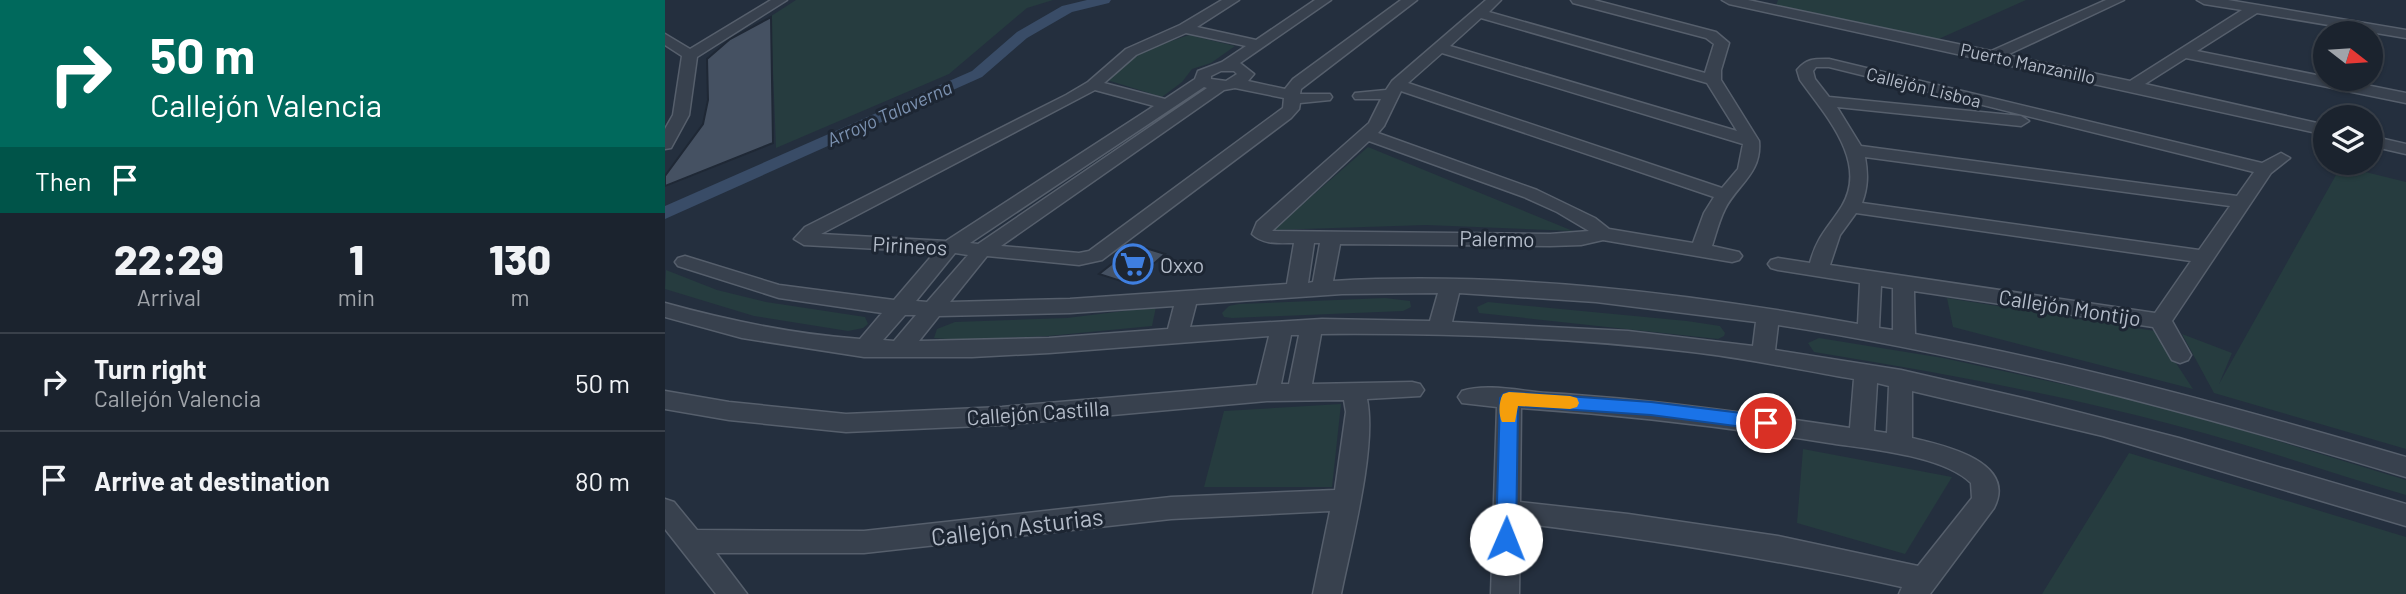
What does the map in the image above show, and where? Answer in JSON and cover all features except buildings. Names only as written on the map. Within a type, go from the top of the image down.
[{"type":"street","points":[[689,55],[780,0]]},
{"type":"street","name":"Pirineos","points":[[1232,0],[1185,29],[1131,52],[1093,85],[1018,127],[812,231],[804,239],[1079,258],[1100,254],[1285,116],[1291,109],[1293,88],[1299,82],[1411,0]]},
{"type":"street","points":[[1226,66],[1324,0]]},
{"type":"street","points":[[1494,0],[1438,47],[1394,89],[1383,115],[1367,135],[1546,200],[1581,215],[1597,225],[1603,234]]},
{"type":"street","points":[[1578,0],[1719,39],[1722,47],[1713,70],[1713,80],[1751,141],[1753,152],[1750,166],[1716,209],[1700,251]]},
{"type":"street","name":"Puerto Manzanillo","points":[[1729,0],[1772,5],[2313,127]]},
{"type":"street","points":[[1993,56],[2117,0]]},
{"type":"street","points":[[2204,0],[2406,34]]},
{"type":"street","points":[[2132,86],[2254,9]]},
{"type":"street","points":[[1479,13],[1713,80]]},
{"type":"street","points":[[1185,29],[1256,44]]},
{"type":"street","points":[[665,38],[689,55]]},
{"type":"street","points":[[1438,47],[1751,141]]},
{"type":"street","points":[[2183,54],[2406,98]]},
{"type":"street","points":[[665,145],[681,115],[689,55]]},
{"type":"street","name":"Callejón Lisboa","points":[[1856,151],[1808,80],[1805,70],[1812,63],[1829,63],[2086,127],[2273,164]]},
{"type":"street","points":[[864,348],[950,247],[1165,104],[1219,83],[1244,77],[1245,71],[1238,66],[1226,66],[1207,71],[1203,74],[1219,83],[1292,97],[1324,97]]},
{"type":"street","points":[[901,349],[982,250],[1219,83]]},
{"type":"street","points":[[1093,85],[1165,104]]},
{"type":"street","points":[[1361,96],[1394,89],[1725,195]]},
{"type":"street","points":[[1823,101],[2086,127]]},
{"type":"street","name":"Palermo","points":[[1367,135],[1264,226],[1262,234],[1270,237],[1581,239],[1603,234],[1732,256]]},
{"type":"street","points":[[2383,144],[2406,149]]},
{"type":"street","points":[[1819,269],[1824,246],[1835,226],[1851,207],[1858,184],[1856,151],[2242,202]]},
{"type":"street","name":"Callejón Montijo","points":[[1778,264],[2161,321],[2242,202],[2273,164]]},
{"type":"street","points":[[1851,207],[2203,257]]},
{"type":"street","points":[[1297,289],[1305,237]]},
{"type":"street","points":[[1322,287],[1331,237]]},
{"type":"street","points":[[685,262],[763,287],[900,307],[933,309],[1051,308],[1322,287],[1450,286],[1603,296],[1768,316],[1904,338],[2068,373],[2287,431],[2406,467]]},
{"type":"street","points":[[1868,333],[1871,278]]},
{"type":"street","points":[[1903,282],[1904,338]]},
{"type":"street","points":[[1439,329],[1450,286]]},
{"type":"street","points":[[1177,336],[1187,297]]},
{"type":"street","points":[[665,310],[748,334],[828,346],[939,352],[1064,346],[1311,327],[1565,334],[1679,343],[1901,378],[2070,416],[2406,514]]},
{"type":"street","points":[[1763,355],[1768,316]]},
{"type":"street","points":[[2161,321],[2180,355]]},
{"type":"street","points":[[1299,392],[1311,327]]},
{"type":"street","points":[[1267,393],[1282,328]]},
{"type":"street","points":[[1861,439],[1866,372]]},
{"type":"street","points":[[1899,446],[1901,378]]},
{"type":"street","name":"Callejón Castilla","points":[[665,400],[729,411],[846,423],[1002,416],[1267,393],[1412,390]]},
{"type":"street","points":[[1327,594],[1353,463],[1358,412],[1354,391]]},
{"type":"street","points":[[1470,397],[1651,408],[1861,439],[1961,463],[1979,474],[1985,486],[1985,501],[1918,586],[1764,546],[1628,525],[1506,511]]},
{"type":"street","points":[[1505,594],[1509,398]]},
{"type":"street","name":"Callejón Asturias","points":[[690,541],[864,542],[1171,508],[1344,500]]},
{"type":"street","points":[[665,510],[733,594]]},
{"type":"green space","points":[[796,0],[1053,0],[1027,8],[949,74],[776,148],[771,20],[765,20]]},
{"type":"green space","points":[[1778,0],[2026,0],[1934,41],[1775,8]]},
{"type":"green space","points":[[1189,35],[1235,46],[1211,63],[1192,69],[1182,82],[1162,97],[1107,80],[1142,51]]},
{"type":"green space","points":[[1368,147],[1573,231],[1426,225],[1273,230]]},
{"type":"green space","points":[[2336,175],[2378,175],[2406,182],[2406,449],[2214,393],[2182,334],[2232,353],[2219,384]]},
{"type":"green space","points":[[666,270],[717,290],[766,302],[865,317],[868,324],[863,328],[848,331],[754,316],[665,289]]},
{"type":"green space","points":[[1385,298],[1410,301],[1411,307],[1403,311],[1232,318],[1224,317],[1222,313],[1229,306],[1239,304]]},
{"type":"green space","points":[[1947,298],[2155,331],[2193,389],[1953,327]]},
{"type":"green space","points":[[1488,302],[1687,321],[1720,326],[1725,333],[1718,339],[1479,313],[1477,307]]},
{"type":"green space","points":[[1156,307],[1152,326],[1048,336],[960,340],[934,338],[937,329],[955,322],[1067,318]]},
{"type":"green space","points":[[1819,338],[1943,358],[2122,397],[2222,424],[2406,480],[2406,495],[2235,442],[2133,414],[1997,384],[1814,352],[1808,343]]},
{"type":"green space","points":[[1341,404],[1332,487],[1204,487],[1224,411]]},
{"type":"green space","points":[[1803,449],[1952,477],[1905,554],[1797,523]]},
{"type":"green space","points":[[2129,453],[2406,537],[2406,594],[2042,594]]},
{"type":"waterway","name":"Arroyo Talaverna","points":[[665,213],[977,74],[1022,35],[1067,9],[1104,0]]},
{"type":"slow traffic","points":[[1509,417],[1509,398],[1570,403]]},
{"type":"place","name":"Oxxo","points":[[1133,264]]},
{"type":"route","points":[[1506,539],[1509,398],[1651,408],[1766,423]]}]
